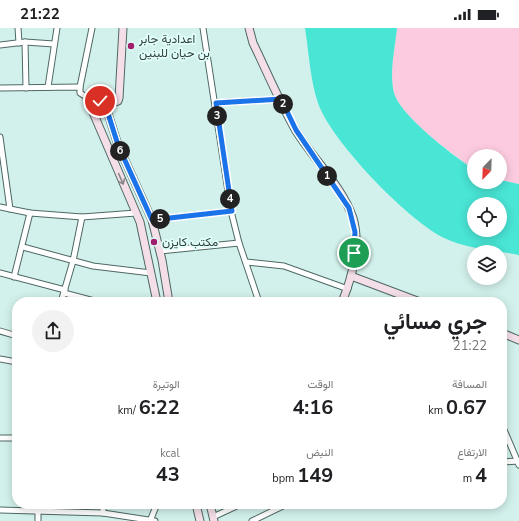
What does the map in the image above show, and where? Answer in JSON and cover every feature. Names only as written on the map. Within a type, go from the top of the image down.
[{"type":"street","points":[[18,28],[19,43]]},
{"type":"street","points":[[48,87],[57,28]]},
{"type":"street","points":[[92,28],[80,87],[80,94],[94,102],[100,101],[105,104],[118,145],[152,220],[160,251],[168,297]]},
{"type":"street","points":[[105,104],[118,101],[119,98],[123,28]]},
{"type":"street","points":[[203,28],[232,211],[239,243],[257,297]]},
{"type":"street","points":[[249,28],[253,43],[296,130],[349,208],[355,232],[351,276],[344,297]]},
{"type":"street","points":[[25,42],[26,88]]},
{"type":"street","points":[[0,45],[25,42],[54,44]]},
{"type":"street","points":[[0,88],[80,87]]},
{"type":"street","points":[[216,103],[281,99]]},
{"type":"street","points":[[94,102],[92,110],[136,213],[156,297]]},
{"type":"street","points":[[0,137],[10,209]]},
{"type":"street","points":[[0,207],[30,213],[82,217],[136,213]]},
{"type":"street","points":[[152,220],[232,211]]},
{"type":"street","points":[[14,277],[23,247],[30,213]]},
{"type":"street","points":[[63,297],[73,261],[82,217]]},
{"type":"street","points":[[160,251],[239,243]]},
{"type":"street","points":[[23,247],[94,266],[151,273]]},
{"type":"street","points":[[246,262],[284,266],[348,289]]},
{"type":"street","points":[[0,274],[81,297]]},
{"type":"street","points":[[351,276],[407,297]]},
{"type":"street","points":[[0,331],[12,335]]},
{"type":"street","points":[[507,335],[519,340]]},
{"type":"street","points":[[0,359],[12,361]]},
{"type":"street","points":[[0,434],[0,438],[12,438]]},
{"type":"street","points":[[507,437],[518,463],[507,462]]},
{"type":"street","points":[[103,509],[103,514]]},
{"type":"street","points":[[0,510],[38,510],[103,514],[152,521],[156,509]]},
{"type":"street","points":[[197,509],[200,521]]},
{"type":"street","points":[[211,509],[214,519],[232,509]]},
{"type":"street","points":[[252,521],[277,509]]},
{"type":"street","points":[[38,510],[38,521]]},
{"type":"shaded area","points":[[397,28],[519,28],[519,184],[507,181],[507,149],[467,149],[467,164],[417,124],[406,113],[394,93],[392,77]]},
{"type":"water","points":[[305,28],[397,28],[392,77],[394,93],[398,102],[416,123],[428,134],[453,155],[467,164],[467,189],[507,189],[507,181],[519,184],[519,255],[507,253],[507,245],[467,246],[451,241],[427,227],[409,213],[371,177],[338,137],[326,119],[318,103],[311,75]]},
{"type":"place","name":"اعدادية جابر بن حيان للبنين","points":[[131,46]]},
{"type":"place","name":"مكتب كايزن","points":[[154,242]]},
{"type":"route","points":[[100,101],[105,104],[118,145],[152,220],[232,211],[216,103],[252,102],[281,99],[296,130],[349,208],[355,232],[354,253]]}]
